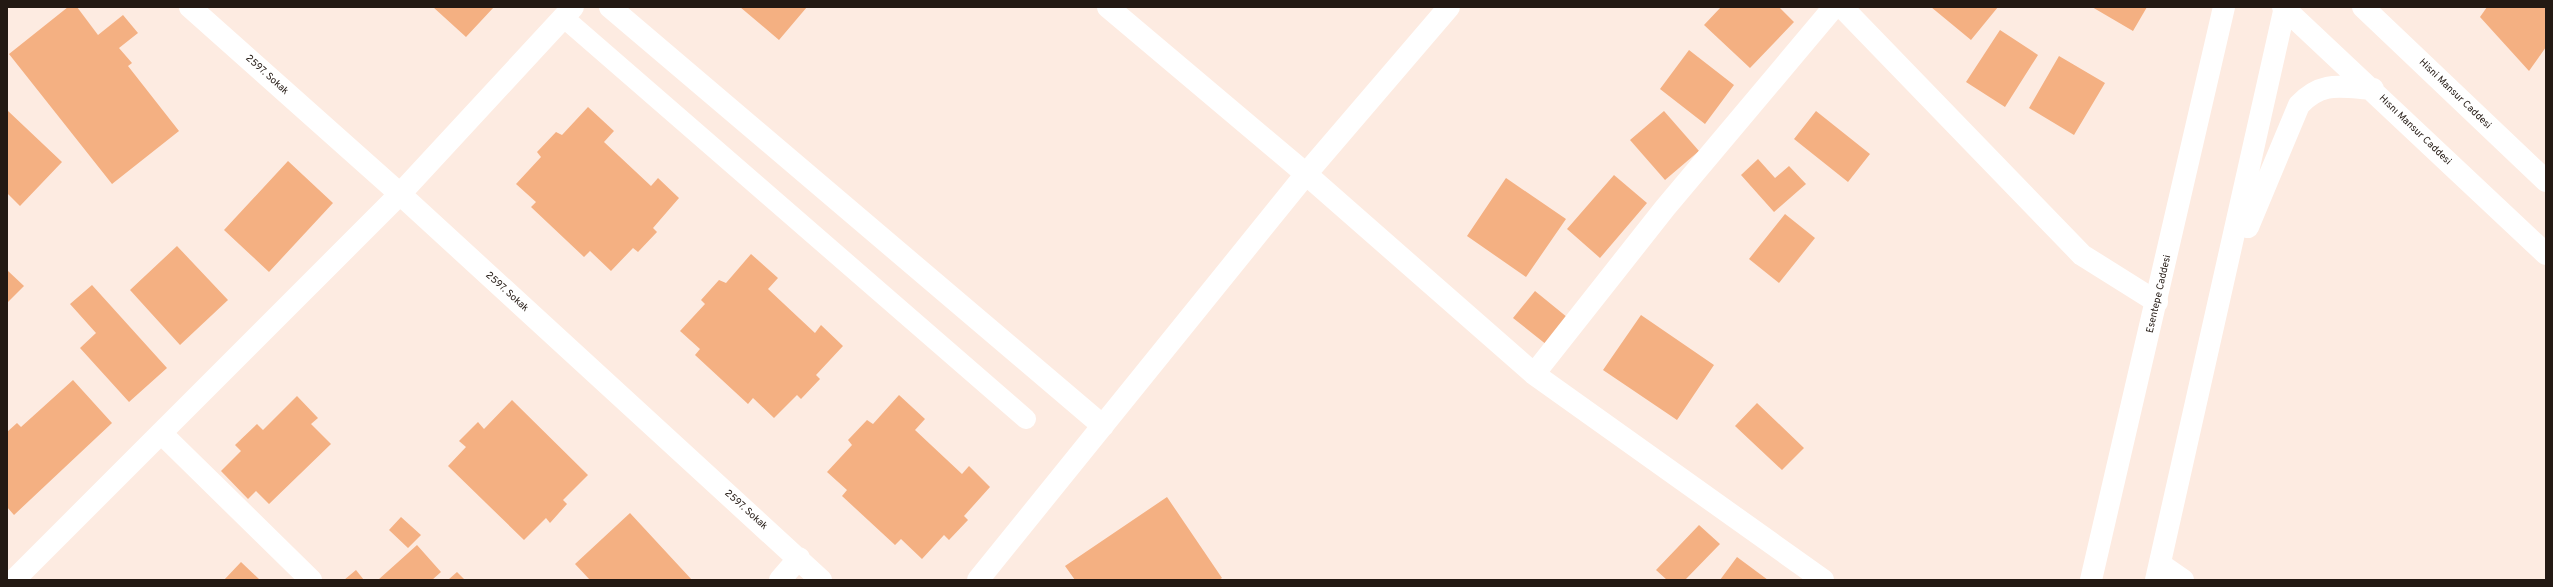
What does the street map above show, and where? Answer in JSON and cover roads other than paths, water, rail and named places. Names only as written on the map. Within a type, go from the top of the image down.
[{"type":"street","name":"2597. Sokak","points":[[190,7],[400,194],[821,580]]},
{"type":"street","points":[[610,7],[1103,426]]},
{"type":"street","points":[[1108,7],[1306,174],[1534,374],[1823,580]]},
{"type":"street","points":[[978,580],[1306,174],[1449,7]]},
{"type":"street","points":[[1534,374],[1665,208],[1834,7]]},
{"type":"street","points":[[1842,7],[2082,255],[2157,302]]},
{"type":"street","name":"Esentepe Caddesi","points":[[2091,580],[2157,302],[2224,7]]},
{"type":"street","name":"Hisni Mansur Caddesi","points":[[2363,7],[2546,181]]},
{"type":"street","points":[[2183,580],[2158,572],[2225,280],[2285,8]]},
{"type":"street","name":"Hısnı Mansur Caddesi","points":[[2285,8],[2373,89],[2546,254]]},
{"type":"street","points":[[14,580],[400,194],[568,12]]},
{"type":"street","points":[[2225,280],[2299,105],[2316,90],[2329,86],[2373,89]]},
{"type":"street","points":[[161,433],[311,580]]},
{"type":"street","points":[[780,580],[798,558]]},
{"type":"lane","points":[[568,12],[1026,418]]}]
